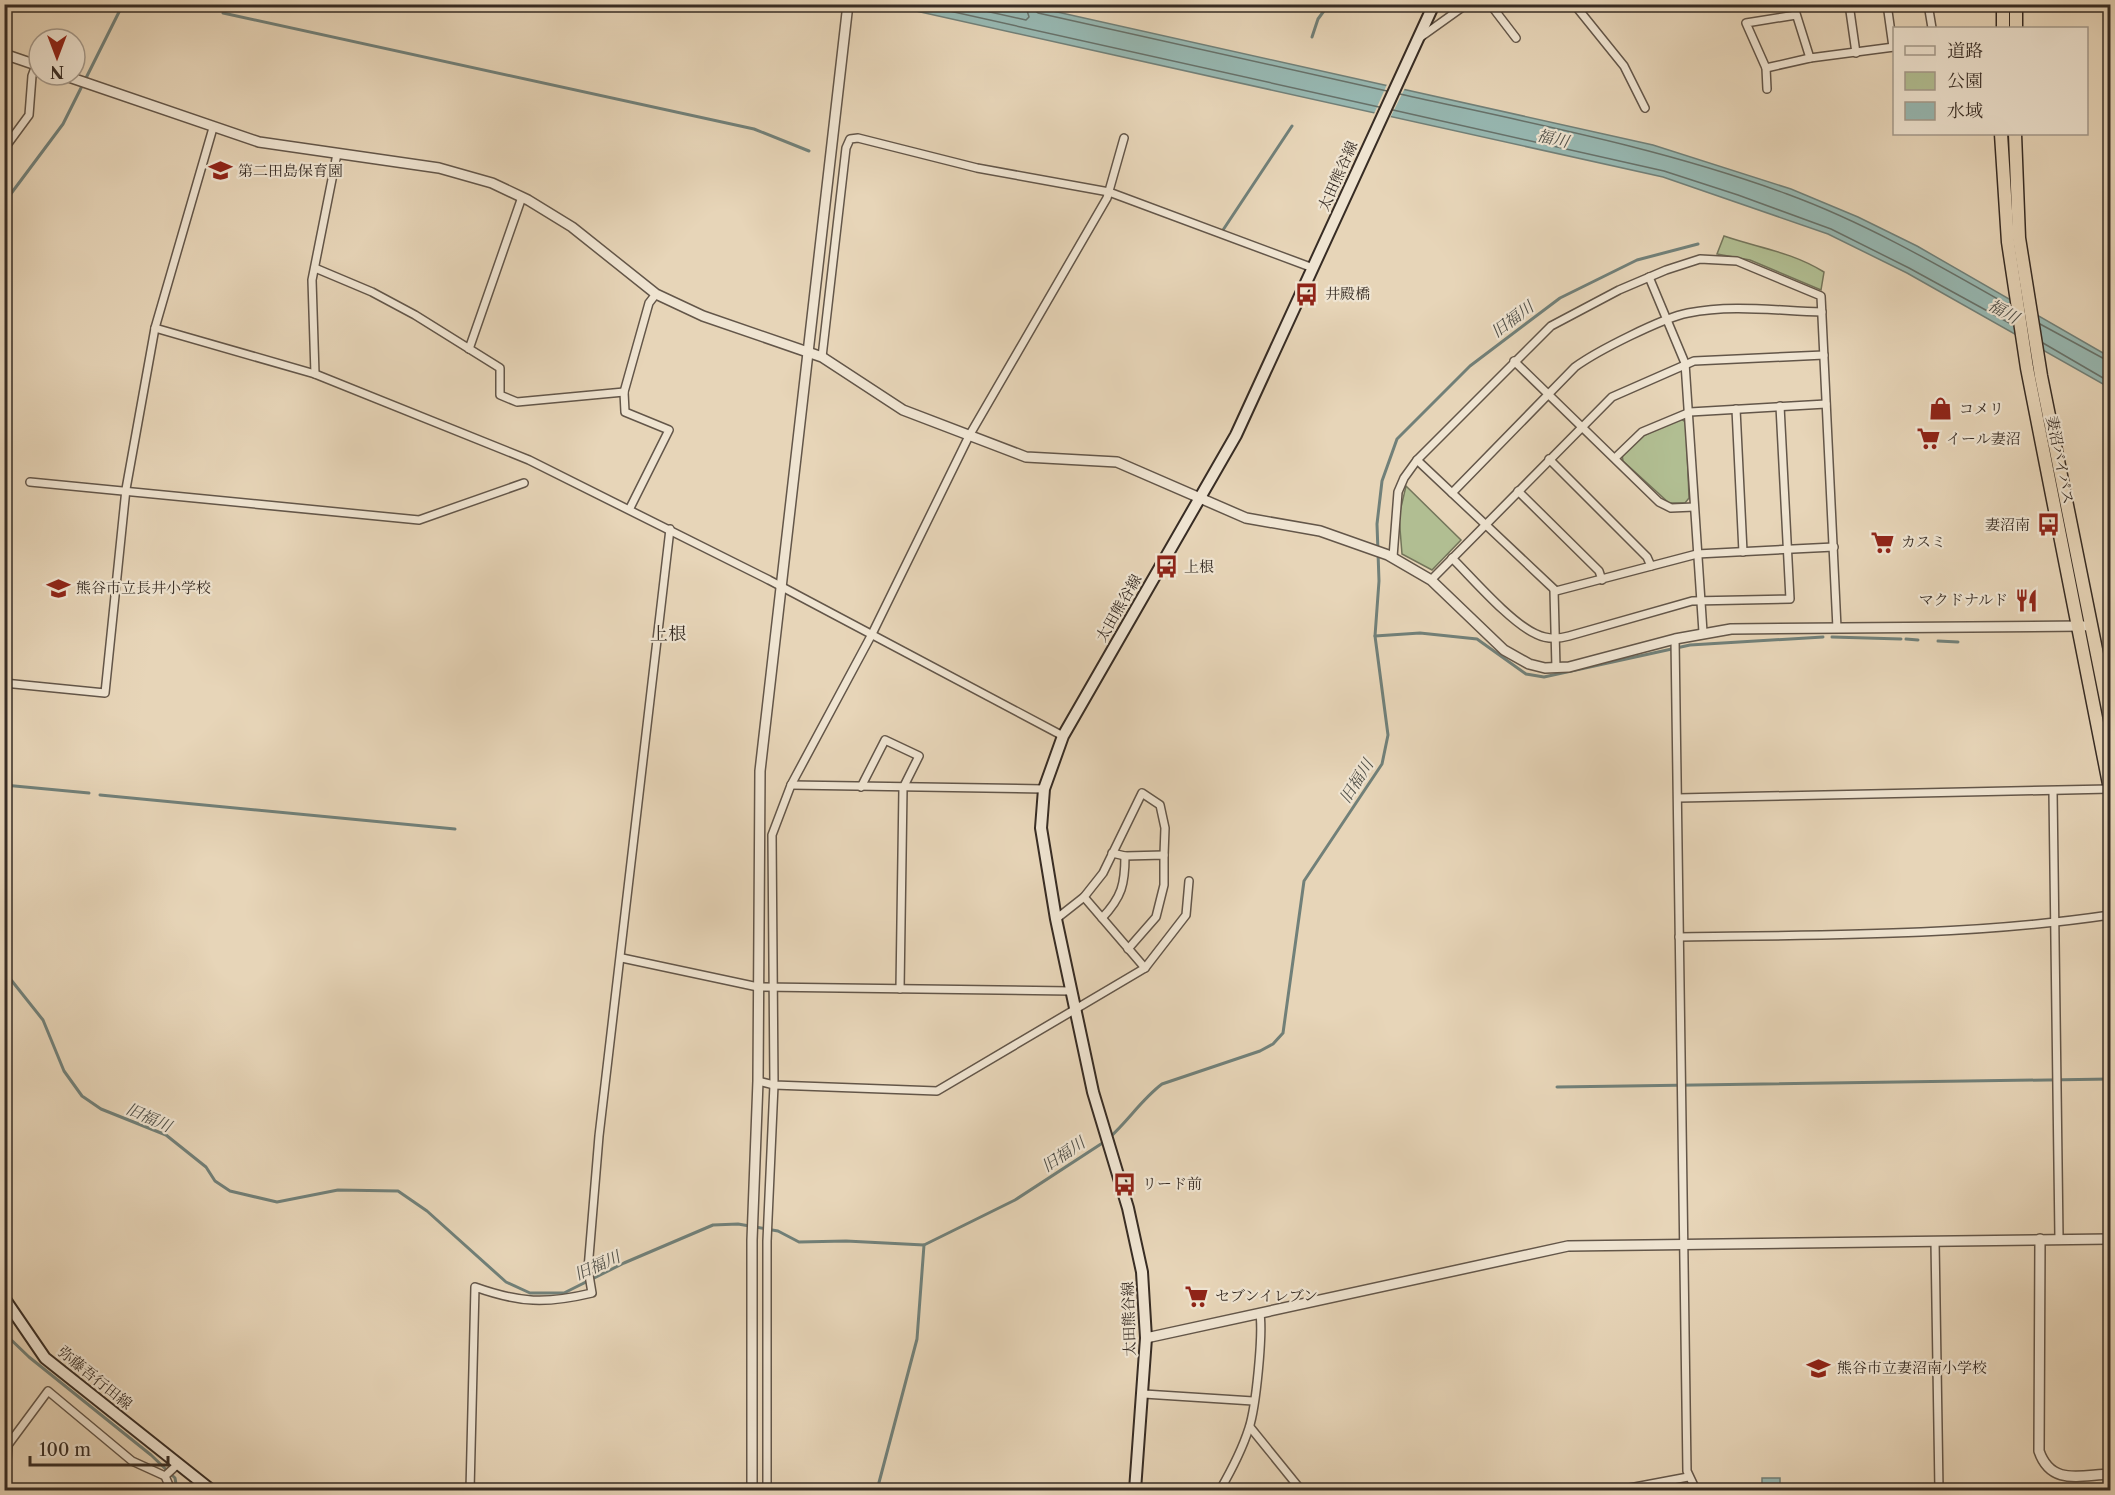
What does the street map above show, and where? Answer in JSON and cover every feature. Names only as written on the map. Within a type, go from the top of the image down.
[{"type":"highway","points":[[2002,27],[2003,4]]},
{"type":"highway","points":[[2016,4],[2016,27]]},
{"type":"highway","name":"妻沼バイパス","points":[[2001,135],[2004,200],[2027,368],[2110,789]]},
{"type":"highway","name":"妻沼バイパス","points":[[2015,135],[2019,238],[2041,376],[2091,625],[2104,658],[2110,719]]},
{"type":"main road","points":[[1418,39],[1434,4]]},
{"type":"main road","name":"太田熊谷線","points":[[1136,1491],[1144,1394],[1146,1304],[1128,1208],[1075,1010],[1056,919],[1041,828],[1044,789],[1063,736],[1236,435],[1418,39]]},
{"type":"main road","name":"弥藤吾行田線","points":[[6,1304],[45,1358],[211,1491]]},
{"type":"street","points":[[752,1491],[752,1204],[758,1081],[760,771],[848,4]]},
{"type":"street","points":[[1418,39],[1467,4]]},
{"type":"street","points":[[1490,4],[1516,38]]},
{"type":"street","points":[[1574,4],[1624,66],[1645,108]]},
{"type":"street","points":[[1793,4],[1810,58]]},
{"type":"street","points":[[1849,4],[1856,53]]},
{"type":"street","points":[[1887,4],[1893,41]]},
{"type":"street","points":[[1929,4],[1932,27]]},
{"type":"street","points":[[1767,89],[1766,68],[1746,23],[1796,15]]},
{"type":"street","points":[[1766,68],[1810,58],[1893,47]]},
{"type":"street","points":[[4,54],[27,62]]},
{"type":"street","points":[[87,85],[259,142],[439,168],[492,183],[522,197],[572,227],[656,294],[703,316],[822,357],[903,410],[1026,457],[1117,462],[1246,518],[1320,531],[1365,544],[1391,556],[1431,580],[1504,650],[1529,664],[1556,668],[1605,659],[1703,632],[1731,629],[2077,627],[2091,625]]},
{"type":"street","points":[[4,149],[29,115],[31,87]]},
{"type":"street","points":[[4,683],[105,693],[126,489],[155,328],[213,128]]},
{"type":"street","points":[[822,357],[846,148],[850,139],[858,138],[977,168],[1109,192],[1313,268]]},
{"type":"street","points":[[767,1491],[767,1241],[774,1085],[772,835],[791,785],[872,634],[969,436],[1109,192],[1124,138]]},
{"type":"street","points":[[315,374],[310,296],[337,154]]},
{"type":"street","points":[[469,349],[522,197]]},
{"type":"street","points":[[1391,556],[1398,492],[1404,478],[1417,460],[1551,326],[1649,277],[1700,259],[1737,261],[1819,294],[1822,312],[1837,628]]},
{"type":"street","points":[[315,268],[400,307],[500,368],[500,395],[517,402],[624,392]]},
{"type":"street","points":[[1649,277],[1686,363],[1703,632]]},
{"type":"street","points":[[630,508],[669,430],[625,412],[624,392],[649,303],[656,294]]},
{"type":"street","points":[[1452,493],[1575,367],[1589,357],[1668,320],[1694,312],[1773,308],[1822,312]]},
{"type":"street","points":[[155,328],[315,374],[529,460],[630,508],[780,585],[1063,736]]},
{"type":"street","points":[[1431,580],[1612,397],[1686,363],[1824,355]]},
{"type":"street","points":[[1514,362],[1666,507],[1694,507]]},
{"type":"street","points":[[1615,458],[1635,436],[1690,412],[1826,404]]},
{"type":"street","points":[[1452,558],[1521,625],[1538,636],[1555,638],[1700,600],[1790,599],[1780,406]]},
{"type":"street","points":[[1736,409],[1743,552]]},
{"type":"street","points":[[1549,459],[1647,557],[1651,566]]},
{"type":"street","points":[[1417,460],[1554,590],[1561,591],[1697,554],[1834,546]]},
{"type":"street","points":[[30,482],[126,489],[419,520],[524,483]]},
{"type":"street","points":[[1518,491],[1599,572],[1602,580]]},
{"type":"street","points":[[470,1491],[475,1287],[507,1298],[539,1302],[592,1293],[588,1269],[599,1136],[622,958],[670,529]]},
{"type":"street","points":[[1554,590],[1556,668]]},
{"type":"street","points":[[1675,639],[1688,1478],[1696,1491]]},
{"type":"street","points":[[861,787],[885,740],[919,756],[903,788],[900,989]]},
{"type":"street","points":[[791,785],[1044,789]]},
{"type":"street","points":[[1678,798],[2053,792],[2110,789]]},
{"type":"street","points":[[2053,792],[2059,1238]]},
{"type":"street","points":[[1056,919],[1083,897],[1102,873],[1142,793],[1160,805],[1165,828],[1164,885],[1156,917],[1128,949]]},
{"type":"street","points":[[1112,853],[1125,856],[1164,855]]},
{"type":"street","points":[[1102,918],[1114,906],[1125,883],[1125,856]]},
{"type":"street","points":[[758,1081],[774,1085],[937,1091],[1145,968],[1186,915],[1189,881]]},
{"type":"street","points":[[1083,897],[1145,968]]},
{"type":"street","points":[[1678,937],[1908,933],[2055,923],[2110,915]]},
{"type":"street","points":[[622,958],[758,987],[1071,991]]},
{"type":"street","points":[[2040,1239],[2039,1451],[2044,1466],[2058,1476],[2110,1474]]},
{"type":"street","points":[[1146,1338],[1568,1246],[2110,1239]]},
{"type":"street","points":[[1935,1241],[1939,1491]]},
{"type":"street","points":[[1220,1491],[1250,1426],[1261,1335],[1260,1314]]},
{"type":"street","points":[[5,1491],[6,1445],[48,1391],[132,1461],[165,1476],[171,1491]]},
{"type":"street","points":[[1144,1394],[1253,1401]]},
{"type":"street","points":[[1250,1426],[1301,1491]]},
{"type":"street","points":[[165,1476],[178,1464]]},
{"type":"street","points":[[1619,1491],[1688,1478]]},
{"type":"green space","points":[[1724,236],[1788,255],[1812,265],[1824,272],[1821,290],[1750,260],[1717,254]]},
{"type":"green space","points":[[1681,419],[1686,422],[1689,498],[1685,503],[1669,503],[1623,461],[1622,454],[1638,438]]},
{"type":"green space","points":[[1406,486],[1461,540],[1432,570],[1402,554],[1399,516]]},
{"type":"water","name":"福川","points":[[889,5],[1026,5],[1653,145],[1791,189],[1858,217],[1917,246],[2110,357],[2110,388],[1907,273],[1828,234],[1663,177]]},
{"type":"water","points":[[1762,1478],[1780,1478],[1780,1490],[1762,1490]]},
{"type":"pier","points":[[1388,82],[1406,86],[1390,118],[1374,114]]},
{"type":"waterway","name":"旧福川","points":[[4,203],[63,124],[123,4]]},
{"type":"waterway","points":[[1312,37],[1318,19],[1329,4]]},
{"type":"waterway","points":[[223,13],[754,129],[809,151]]},
{"type":"waterway","points":[[1223,230],[1292,126]]},
{"type":"waterway","name":"旧福川","points":[[1109,1138],[1162,1084],[1260,1051],[1273,1044],[1283,1033],[1304,881],[1382,764],[1388,735],[1375,636],[1379,581],[1377,524],[1382,481],[1397,439],[1470,366],[1560,298],[1637,260],[1698,244]]},
{"type":"waterway","points":[[1375,636],[1420,633],[1477,639],[1526,674],[1544,677],[1690,645],[1823,637]]},
{"type":"waterway","points":[[1832,637],[1901,639]]},
{"type":"waterway","points":[[1906,639],[1918,640]]},
{"type":"waterway","points":[[1938,641],[1958,642]]},
{"type":"waterway","points":[[4,785],[89,793]]},
{"type":"waterway","points":[[100,795],[455,829]]},
{"type":"waterway","name":"旧福川","points":[[4,971],[43,1020],[64,1071],[82,1096],[101,1109],[166,1135],[206,1167],[215,1181],[230,1191],[277,1202],[338,1190],[398,1191],[427,1211],[506,1282],[530,1293],[564,1293],[624,1263],[713,1225],[738,1224],[778,1231],[799,1242],[846,1241],[924,1245],[1015,1200],[1104,1142]]},
{"type":"waterway","points":[[1557,1087],[2110,1079]]},
{"type":"waterway","points":[[877,1490],[917,1339],[924,1245]]},
{"type":"waterway","points":[[4,1333],[29,1357],[151,1455],[175,1478],[177,1490]]},
{"type":"place","name":"第二田島保育園","points":[[220,171]]},
{"type":"place","name":"井殿橋","points":[[1307,294]]},
{"type":"place","name":"コメリ","points":[[1941,409]]},
{"type":"place","name":"イール妻沼","points":[[1928,439]]},
{"type":"place","name":"妻沼南","points":[[2048,525]]},
{"type":"place","name":"カスミ","points":[[1883,542]]},
{"type":"place","name":"上根","points":[[1166,567]]},
{"type":"place","name":"熊谷市立長井小学校","points":[[58,588]]},
{"type":"place","name":"マクドナルド","points":[[2026,600]]},
{"type":"place","name":"リード前","points":[[1124,1184]]},
{"type":"place","name":"セブンイレブン","points":[[1197,1296]]},
{"type":"place","name":"熊谷市立妻沼南小学校","points":[[1819,1368]]},
{"type":"district","name":"上根","points":[[668,634]]}]
